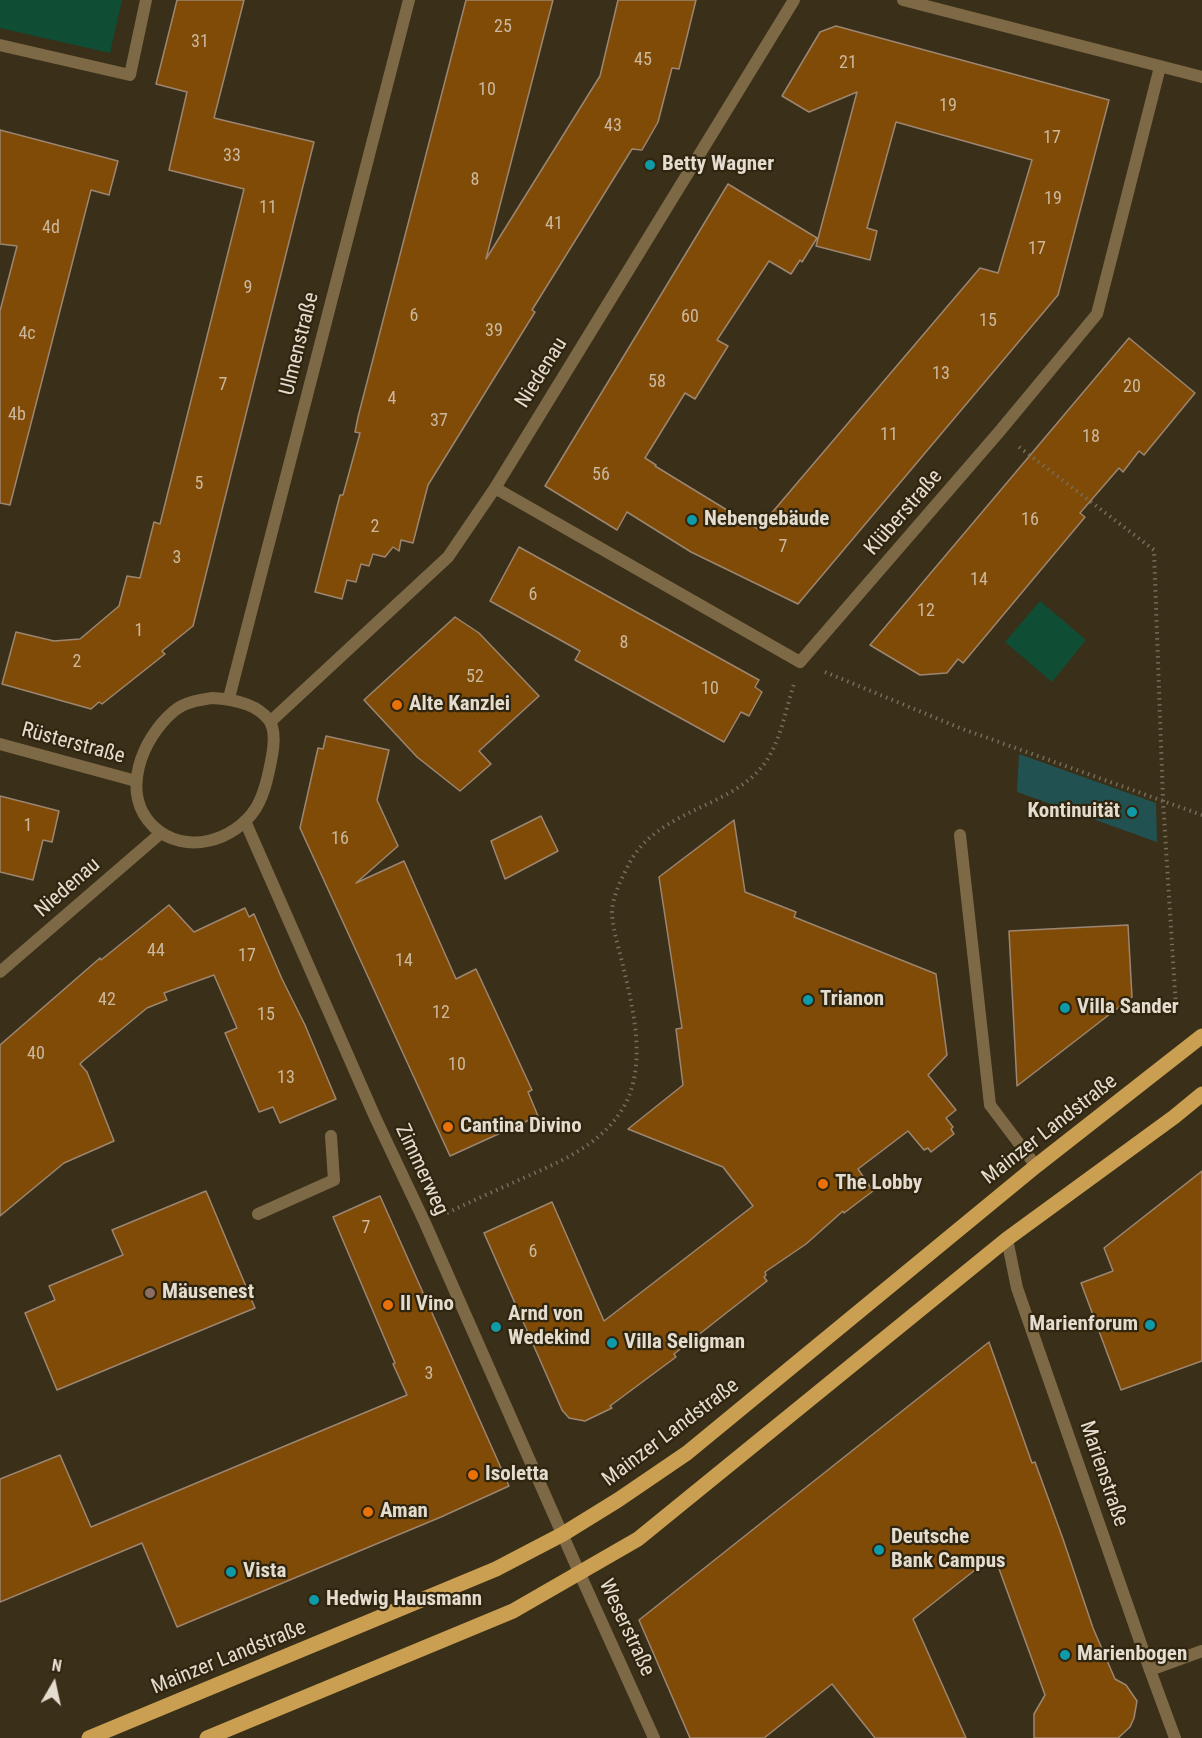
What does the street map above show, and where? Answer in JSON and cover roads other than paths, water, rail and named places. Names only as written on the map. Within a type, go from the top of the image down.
[{"type":"main road","name":"Mainzer Landstraße","points":[[90,1738],[496,1569],[563,1534],[618,1500],[687,1453],[1036,1167],[1202,1036]]},
{"type":"main road","points":[[207,1738],[513,1611],[638,1539],[1007,1239],[1202,1094]]},
{"type":"street","points":[[0,45],[130,75],[146,0]]},
{"type":"street","name":"Ulmenstraße","points":[[230,698],[409,0]]},
{"type":"street","name":"Niedenau","points":[[270,722],[448,557],[495,488],[794,0]]},
{"type":"street","points":[[903,0],[1202,77]]},
{"type":"street","name":"Klüberstraße","points":[[495,488],[800,662],[999,432],[1097,314],[1161,67]]},
{"type":"street","points":[[212,698],[230,698],[259,710],[270,722],[274,743],[266,783],[257,807],[245,821],[224,836],[204,842],[184,843],[161,833],[143,813],[136,781],[139,765],[159,726],[175,710],[193,702],[212,698]]},
{"type":"street","name":"Rüsterstraße","points":[[0,744],[136,781]]},
{"type":"street","name":"Zimmerweg","points":[[245,821],[370,1106],[425,1223],[563,1534]]},
{"type":"street","name":"Niedenau","points":[[0,972],[161,833]]},
{"type":"street","points":[[960,835],[990,1105],[1036,1167]]},
{"type":"street","points":[[258,1214],[334,1180],[331,1136]]},
{"type":"street","name":"Marienstraße","points":[[1007,1239],[1017,1288],[1175,1738]]},
{"type":"street","name":"Weserstraße","points":[[563,1534],[654,1738]]},
{"type":"street","points":[[1150,1670],[1202,1651]]},
{"type":"water","points":[[1019,754],[1156,803],[1157,842],[1017,792]]},
{"type":"place","name":"Betty Wagner","points":[[650,165]]},
{"type":"place","name":"Nebengebäude","points":[[692,520]]},
{"type":"place","name":"Alte Kanzlei","points":[[397,705]]},
{"type":"place","name":"Kontinuität","points":[[1132,812]]},
{"type":"place","name":"Trianon","points":[[808,1000]]},
{"type":"place","name":"Villa Sander","points":[[1065,1008]]},
{"type":"place","name":"Cantina Divino","points":[[448,1127]]},
{"type":"place","name":"The Lobby","points":[[823,1184]]},
{"type":"place","name":"Mäusenest","points":[[150,1293]]},
{"type":"place","name":"Il Vino","points":[[388,1305]]},
{"type":"place","name":"Marienforum","points":[[1150,1325]]},
{"type":"place","name":"Arnd von Wedekind","points":[[496,1327]]},
{"type":"place","name":"Villa Seligman","points":[[612,1343]]},
{"type":"place","name":"Isoletta","points":[[473,1475]]},
{"type":"place","name":"Aman","points":[[368,1512]]},
{"type":"place","name":"Deutsche Bank Campus","points":[[879,1550]]},
{"type":"place","name":"Vista","points":[[231,1572]]},
{"type":"place","name":"Hedwig Hausmann","points":[[314,1600]]},
{"type":"place","name":"Marienbogen","points":[[1065,1655]]}]
